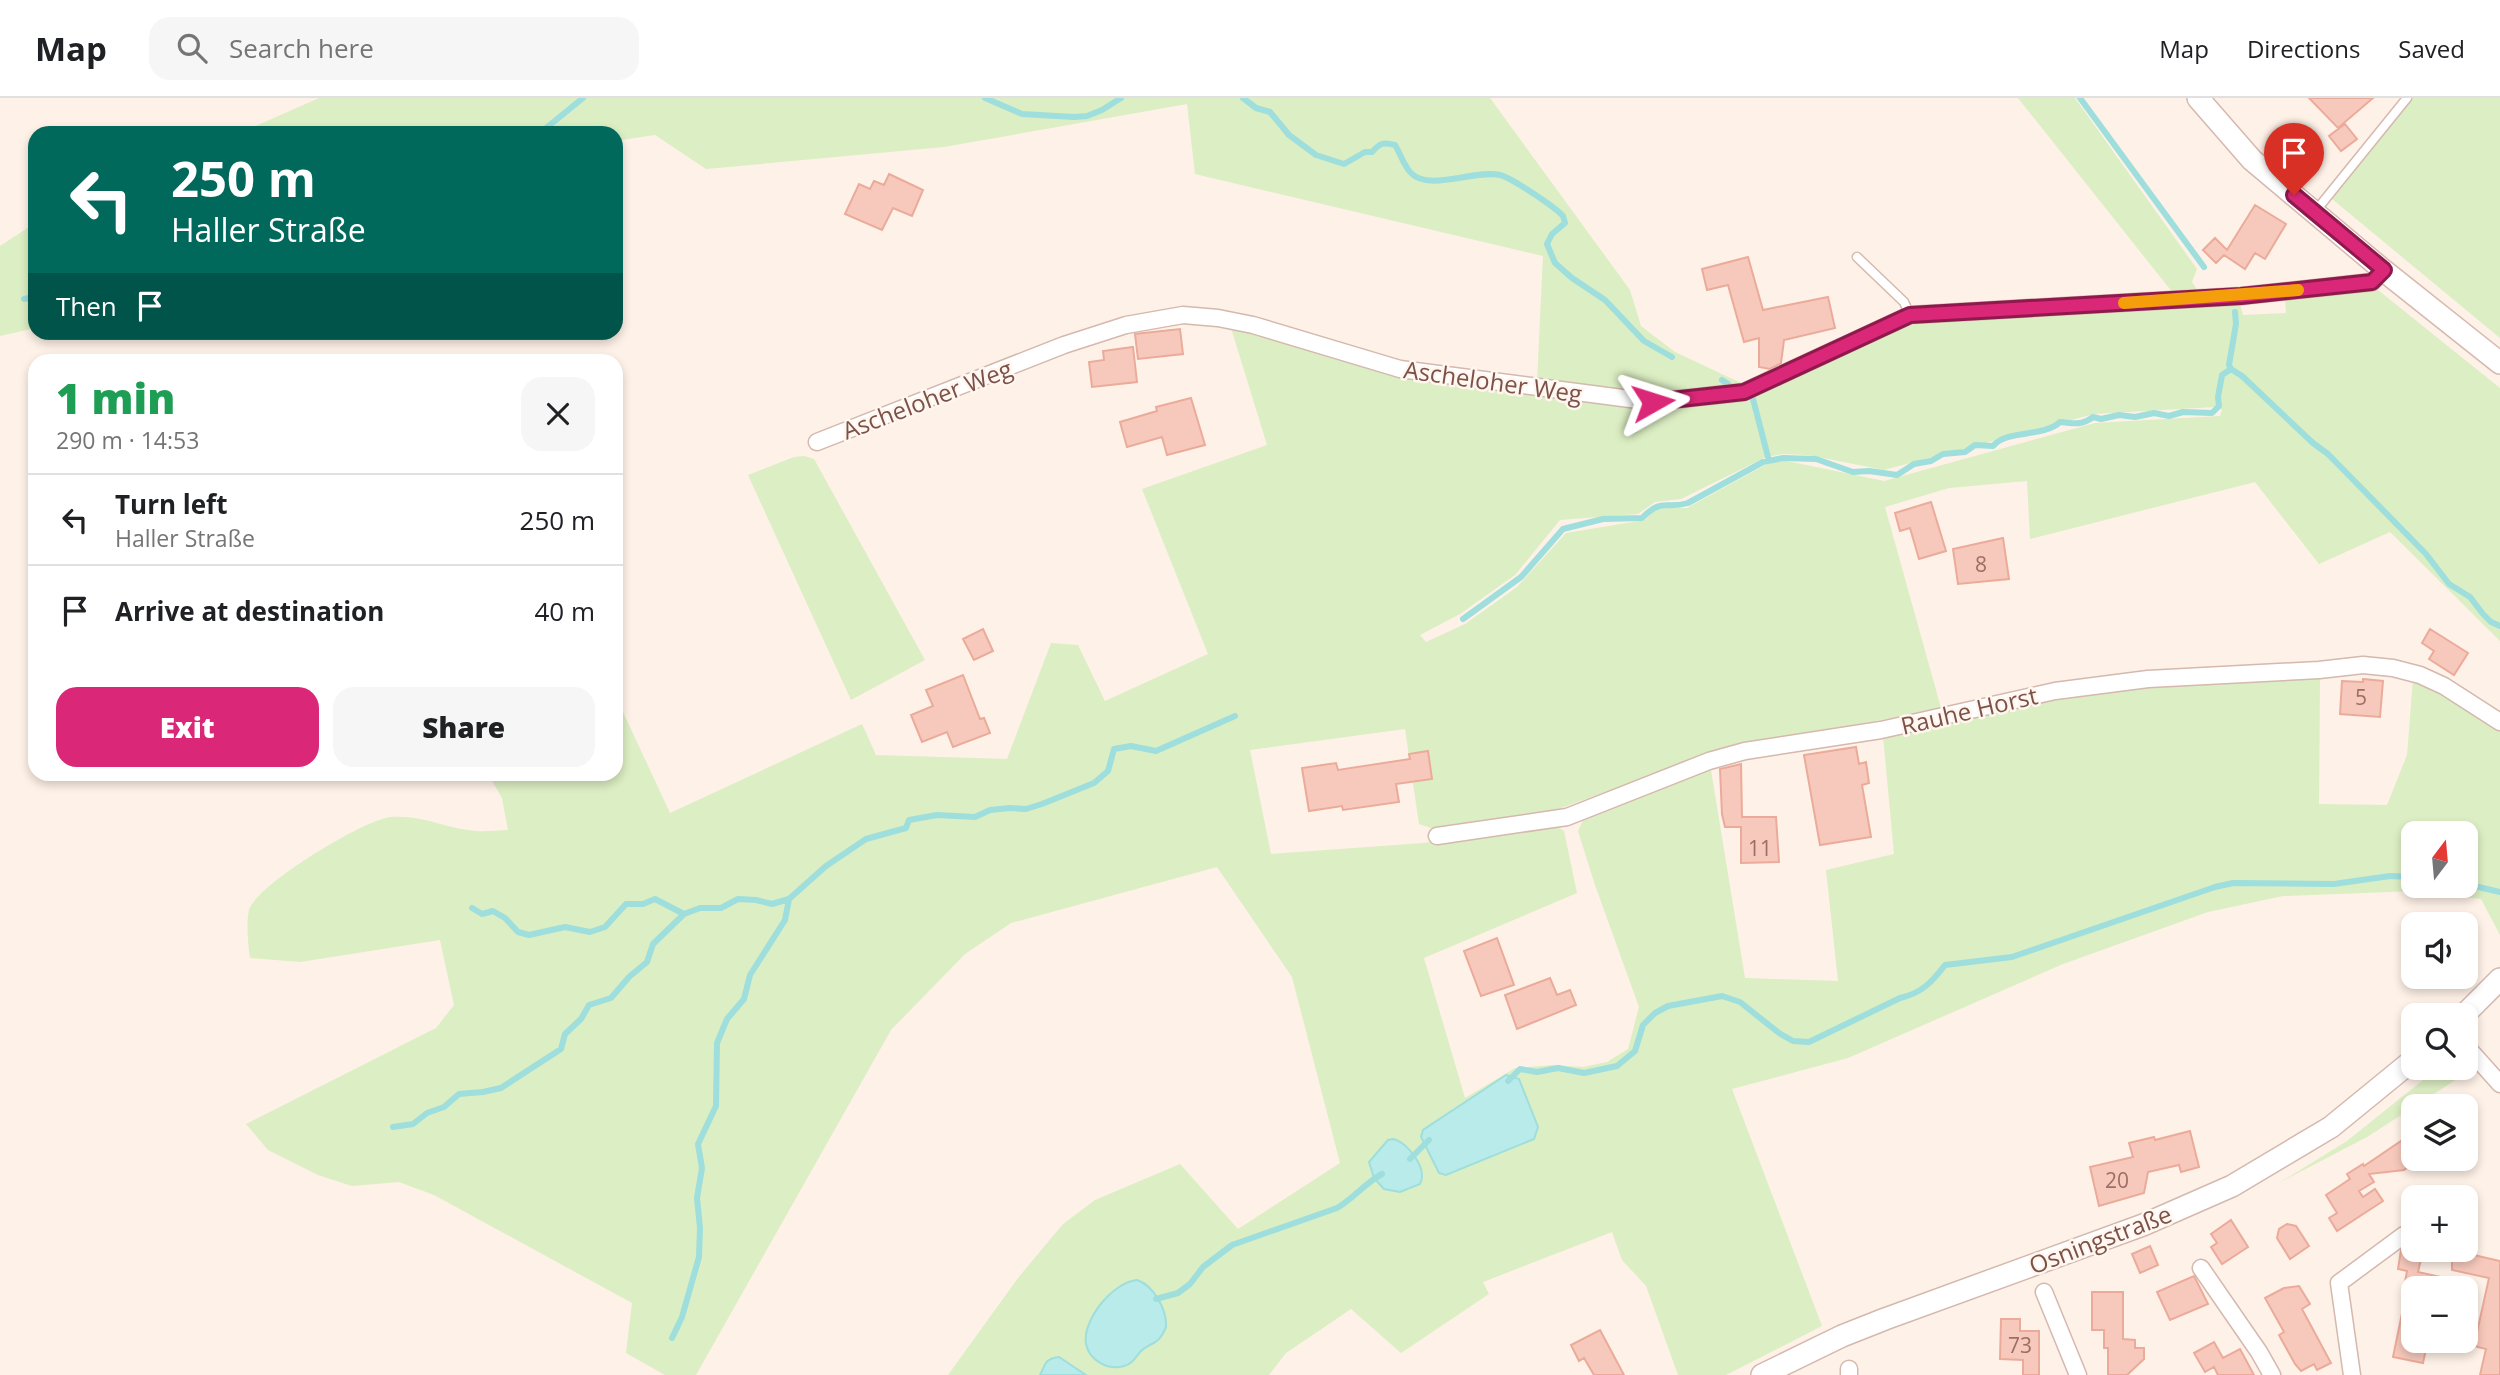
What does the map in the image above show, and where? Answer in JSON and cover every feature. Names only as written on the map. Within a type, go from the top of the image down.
[{"type":"street","points":[[2198,98],[2252,160],[2500,363]]},
{"type":"street","name":"Ascheloher Weg","points":[[817,442],[1064,345],[1126,325],[1183,315],[1253,325],[1400,369],[1653,402],[1744,392],[1910,315],[2241,296],[2372,282],[2384,270]]},
{"type":"street","name":"Rauhe Horst","points":[[1437,836],[1567,817],[1709,761],[1745,751],[1881,730],[2055,691],[2148,679],[2319,670],[2362,665],[2393,668],[2420,675],[2444,686],[2500,722]]},
{"type":"street","points":[[2476,1003],[2500,979]]},
{"type":"street","points":[[2478,1059],[2500,1084]]},
{"type":"street","name":"Osningstraße","points":[[1762,1375],[1842,1336],[2143,1225],[2232,1186],[2331,1127],[2401,1069]]},
{"type":"street","points":[[2352,1375],[2339,1283],[2401,1237]]},
{"type":"street","points":[[2201,1268],[2272,1375]]},
{"type":"street","points":[[2043,1292],[2078,1375]]},
{"type":"lane","points":[[2314,213],[2407,98]]},
{"type":"lane","points":[[1857,257],[1904,302],[1910,315]]},
{"type":"green space","points":[[319,98],[1490,98],[1630,290],[1641,326],[1675,352],[1741,383],[1652,394],[1537,382],[1543,256],[1195,174],[1187,104],[944,147],[706,169],[655,135],[623,140],[623,126],[256,126]]},
{"type":"green space","points":[[2018,98],[2075,98],[2197,269],[2192,282],[2199,292],[2173,293]]},
{"type":"green space","points":[[2411,98],[2500,98],[2500,338],[2332,199]]},
{"type":"green space","points":[[28,228],[28,330],[0,336],[0,246]]},
{"type":"green space","points":[[2378,290],[2500,388],[2500,641],[2390,532],[2319,564],[2255,482],[2030,539],[2027,481],[1949,488],[1885,507],[1941,708],[1709,754],[1542,815],[1434,829],[1419,824],[1405,729],[1250,750],[1271,854],[1423,843],[1556,826],[1564,831],[1577,893],[1424,958],[1465,1098],[1515,1068],[1553,1065],[1583,1067],[1607,1062],[1628,1049],[1639,1007],[1578,831],[1585,816],[1710,764],[1745,978],[1838,981],[1826,870],[1894,854],[1883,736],[2055,697],[2151,685],[2320,679],[2319,804],[2387,805],[2407,755],[2413,679],[2454,700],[2500,731],[2500,935],[2481,899],[2473,898],[2478,898],[2478,821],[2401,821],[2401,892],[2283,896],[2208,912],[2063,964],[1848,1058],[1732,1089],[1822,1326],[1726,1375],[1678,1375],[1646,1286],[1622,1260],[1612,1232],[1483,1282],[1489,1294],[1401,1353],[1351,1309],[1286,1353],[1269,1375],[948,1375],[1018,1278],[1063,1224],[1095,1200],[1180,1164],[1238,1229],[1340,1163],[1292,977],[1217,867],[1011,923],[965,954],[891,1030],[696,1375],[665,1375],[626,1353],[632,1303],[434,1195],[399,1182],[352,1186],[318,1175],[268,1150],[246,1124],[436,1028],[454,1005],[440,940],[300,962],[250,958],[248,916],[256,899],[290,870],[359,829],[391,817],[403,817],[465,830],[508,830],[502,798],[492,781],[623,781],[623,712],[670,813],[862,724],[876,755],[1007,759],[1051,643],[1078,645],[1105,701],[1208,654],[1142,489],[1267,445],[1231,328],[1390,374],[1539,396],[1653,409],[1743,400],[1893,329],[1938,319],[2240,303],[2243,315],[2286,313],[2285,298]],"holes":[[[2215,407],[2222,410],[2220,416],[2095,423],[1884,481],[1782,460],[1765,465],[1687,508],[1657,508],[1645,520],[1566,533],[1517,587],[1465,624],[1426,642],[1420,635],[1460,614],[1515,575],[1560,520],[1638,514],[1655,502],[1681,499],[1766,457],[1783,454],[1808,455],[1884,470],[2094,414]]]},
{"type":"green space","points":[[794,457],[814,459],[925,660],[851,700],[748,475]]},
{"type":"green space","points":[[2423,1080],[2456,1080],[2434,1094],[2406,1094]]},
{"type":"green space","points":[[2401,1098],[2401,1115],[2367,1137],[2279,1183],[2347,1141]]},
{"type":"water","points":[[1506,1075],[1519,1079],[1538,1127],[1534,1139],[1446,1175],[1439,1173],[1421,1137],[1423,1130]]},
{"type":"water","points":[[1393,1139],[1405,1145],[1415,1157],[1422,1178],[1420,1184],[1400,1192],[1384,1189],[1374,1178],[1369,1162],[1388,1140]]},
{"type":"water","points":[[1137,1280],[1148,1287],[1158,1299],[1166,1320],[1163,1334],[1129,1364],[1112,1367],[1100,1363],[1091,1355],[1086,1344],[1089,1324],[1109,1295],[1118,1287]]},
{"type":"water","points":[[1059,1357],[1086,1375],[1040,1375],[1048,1361]]},
{"type":"building","points":[[2309,98],[2373,98],[2338,128]]},
{"type":"building","points":[[2345,124],[2357,139],[2341,151],[2329,136]]},
{"type":"building","points":[[889,174],[923,190],[912,216],[893,208],[882,230],[845,214],[859,184],[870,189],[874,181],[884,185]]},
{"type":"building","points":[[2255,205],[2286,224],[2265,259],[2255,253],[2245,269],[2224,255],[2216,263],[2203,250],[2215,238],[2227,250]]},
{"type":"building","points":[[1748,257],[1763,310],[1828,297],[1835,328],[1784,340],[1781,363],[1770,369],[1759,367],[1759,338],[1744,342],[1728,285],[1707,290],[1702,269]]},
{"type":"building","points":[[1180,329],[1183,354],[1138,359],[1135,334]]},
{"type":"building","points":[[1133,347],[1137,382],[1092,387],[1089,362],[1104,360],[1103,351]]},
{"type":"building","points":[[1191,398],[1205,445],[1167,455],[1162,437],[1127,447],[1120,422],[1157,411],[1156,407]]},
{"type":"building","points":[[1931,502],[1946,551],[1919,559],[1910,528],[1900,531],[1895,513]]},
{"type":"building","points":[[2003,538],[2009,579],[1958,584],[1953,549]]},
{"type":"building","points":[[983,629],[993,651],[974,660],[963,639]]},
{"type":"building","points":[[2430,629],[2468,653],[2454,675],[2429,659],[2434,651],[2422,643]]},
{"type":"building","points":[[963,675],[980,719],[984,718],[990,733],[953,747],[947,732],[922,742],[911,715],[933,706],[926,690]]},
{"type":"building","points":[[2363,679],[2383,681],[2380,717],[2340,714],[2342,681],[2363,682]]},
{"type":"building","points":[[1856,747],[1859,764],[1866,762],[1869,783],[1862,785],[1871,837],[1820,845],[1804,755]]},
{"type":"building","points":[[1428,751],[1432,779],[1396,784],[1399,802],[1343,810],[1342,806],[1309,811],[1302,768],[1336,763],[1338,770],[1410,759],[1409,754]]},
{"type":"building","points":[[1741,764],[1742,817],[1776,817],[1779,862],[1741,863],[1741,827],[1725,827],[1720,769]]},
{"type":"building","points":[[1497,938],[1514,985],[1481,996],[1464,951]]},
{"type":"building","points":[[1550,978],[1557,995],[1570,990],[1576,1005],[1517,1029],[1505,995]]},
{"type":"building","points":[[2190,1131],[2199,1167],[2181,1172],[2179,1165],[2148,1172],[2144,1193],[2099,1206],[2090,1167],[2133,1157],[2129,1143]]},
{"type":"building","points":[[2401,1141],[2401,1170],[2369,1174],[2374,1182],[2359,1191],[2363,1197],[2375,1189],[2383,1201],[2337,1231],[2329,1218],[2337,1213],[2326,1195],[2350,1179],[2347,1174],[2363,1164],[2364,1166]]},
{"type":"building","points":[[2231,1220],[2248,1247],[2222,1264],[2211,1247],[2217,1243],[2211,1234]]},
{"type":"building","points":[[2287,1224],[2296,1226],[2309,1246],[2290,1259],[2277,1238],[2279,1229]]},
{"type":"building","points":[[2150,1246],[2158,1265],[2140,1273],[2132,1254]]},
{"type":"building","points":[[2401,1250],[2401,1262],[2420,1262],[2418,1272],[2436,1276],[2406,1276],[2407,1271],[2398,1269]]},
{"type":"building","points":[[2478,1256],[2500,1261],[2500,1375],[2480,1375],[2486,1349],[2478,1347],[2478,1328],[2489,1278],[2452,1270],[2452,1262],[2478,1262]]},
{"type":"building","points":[[2194,1276],[2208,1304],[2170,1320],[2157,1292]]},
{"type":"building","points":[[2299,1286],[2310,1304],[2302,1309],[2331,1363],[2317,1370],[2314,1364],[2301,1371],[2295,1364],[2279,1335],[2284,1332],[2265,1298],[2284,1288]]},
{"type":"building","points":[[2092,1292],[2123,1292],[2123,1339],[2135,1340],[2135,1348],[2144,1348],[2144,1359],[2127,1375],[2108,1375],[2108,1348],[2104,1348],[2104,1330],[2092,1330]]},
{"type":"building","points":[[2401,1318],[2401,1353],[2425,1353],[2423,1363],[2393,1357]]},
{"type":"building","points":[[2001,1319],[2020,1319],[2020,1331],[2039,1331],[2039,1375],[2023,1375],[2023,1360],[2000,1359]]},
{"type":"building","points":[[1600,1330],[1624,1375],[1594,1375],[1584,1358],[1579,1361],[1571,1345]]},
{"type":"building","points":[[2214,1342],[2223,1358],[2240,1349],[2254,1375],[2218,1375],[2214,1367],[2205,1372],[2194,1353]]},
{"type":"waterway","points":[[549,126],[583,98]]},
{"type":"waterway","points":[[985,98],[1022,114],[1074,117],[1087,116],[1102,110],[1121,98]]},
{"type":"waterway","points":[[1243,98],[1256,108],[1270,112],[1289,135],[1316,155],[1344,164],[1365,152],[1372,152],[1382,144],[1395,145],[1411,173],[1419,178],[1441,180],[1490,174],[1506,177],[1523,187],[1563,216],[1565,223],[1552,234],[1547,244],[1555,263],[1605,300],[1644,341],[1672,357]]},
{"type":"waterway","points":[[2080,98],[2204,267]]},
{"type":"waterway","points":[[24,299],[28,298]]},
{"type":"waterway","points":[[2231,369],[2229,365],[2236,324],[2235,312]]},
{"type":"waterway","points":[[1463,619],[1521,577],[1563,529],[1603,519],[1642,518],[1660,506],[1688,503],[1763,462],[1783,458],[1816,459],[1853,472],[1897,475],[1914,464],[1931,461],[1943,454],[1965,452],[1975,445],[1993,446],[2007,437],[2044,430],[2060,422],[2077,423],[2093,417],[2101,419],[2119,415],[2135,417],[2154,413],[2169,416],[2183,412],[2212,413],[2219,406],[2222,375],[2231,369],[2328,454],[2426,554],[2449,584],[2470,597],[2491,622],[2500,626]]},
{"type":"waterway","points":[[1722,380],[1728,384]]},
{"type":"waterway","points":[[1753,399],[1769,461]]},
{"type":"waterway","points":[[393,1127],[413,1124],[427,1113],[444,1107],[459,1094],[501,1088],[561,1049],[565,1034],[581,1019],[589,1005],[611,998],[629,977],[647,962],[653,944],[684,914],[700,908],[721,908],[738,899],[772,904],[789,899],[826,866],[866,839],[906,828],[909,820],[937,815],[975,817],[990,810],[1026,809],[1042,804],[1094,783],[1108,771],[1114,749],[1131,746],[1156,751],[1235,716]]},
{"type":"waterway","points":[[1508,1081],[1520,1069],[1537,1072],[1558,1068],[1584,1073],[1617,1066],[1635,1051],[1643,1025],[1655,1013],[1668,1006],[1722,996],[1740,1002],[1793,1041],[1809,1042],[1920,990],[1931,982],[1945,965],[2012,957],[2215,887],[2233,883],[2334,884],[2401,876]]},
{"type":"waterway","points":[[2478,887],[2500,892]]},
{"type":"waterway","points":[[472,908],[482,914],[493,911],[505,918],[518,932],[529,935],[565,927],[590,932],[605,927],[626,904],[643,904],[655,899],[684,914]]},
{"type":"waterway","points":[[672,1338],[682,1317],[699,1257],[697,1198],[702,1168],[698,1144],[716,1106],[717,1043],[727,1019],[744,999],[750,975],[785,920],[789,899]]},
{"type":"waterway","points":[[1410,1159],[1429,1140]]},
{"type":"waterway","points":[[1156,1299],[1178,1293],[1190,1284],[1203,1267],[1232,1245],[1337,1208],[1382,1174]]},
{"type":"slow traffic","points":[[2124,303],[2298,290]]},
{"type":"route","points":[[1653,402],[1744,392],[1910,315],[2241,296],[2372,282],[2384,270],[2294,195]]}]
